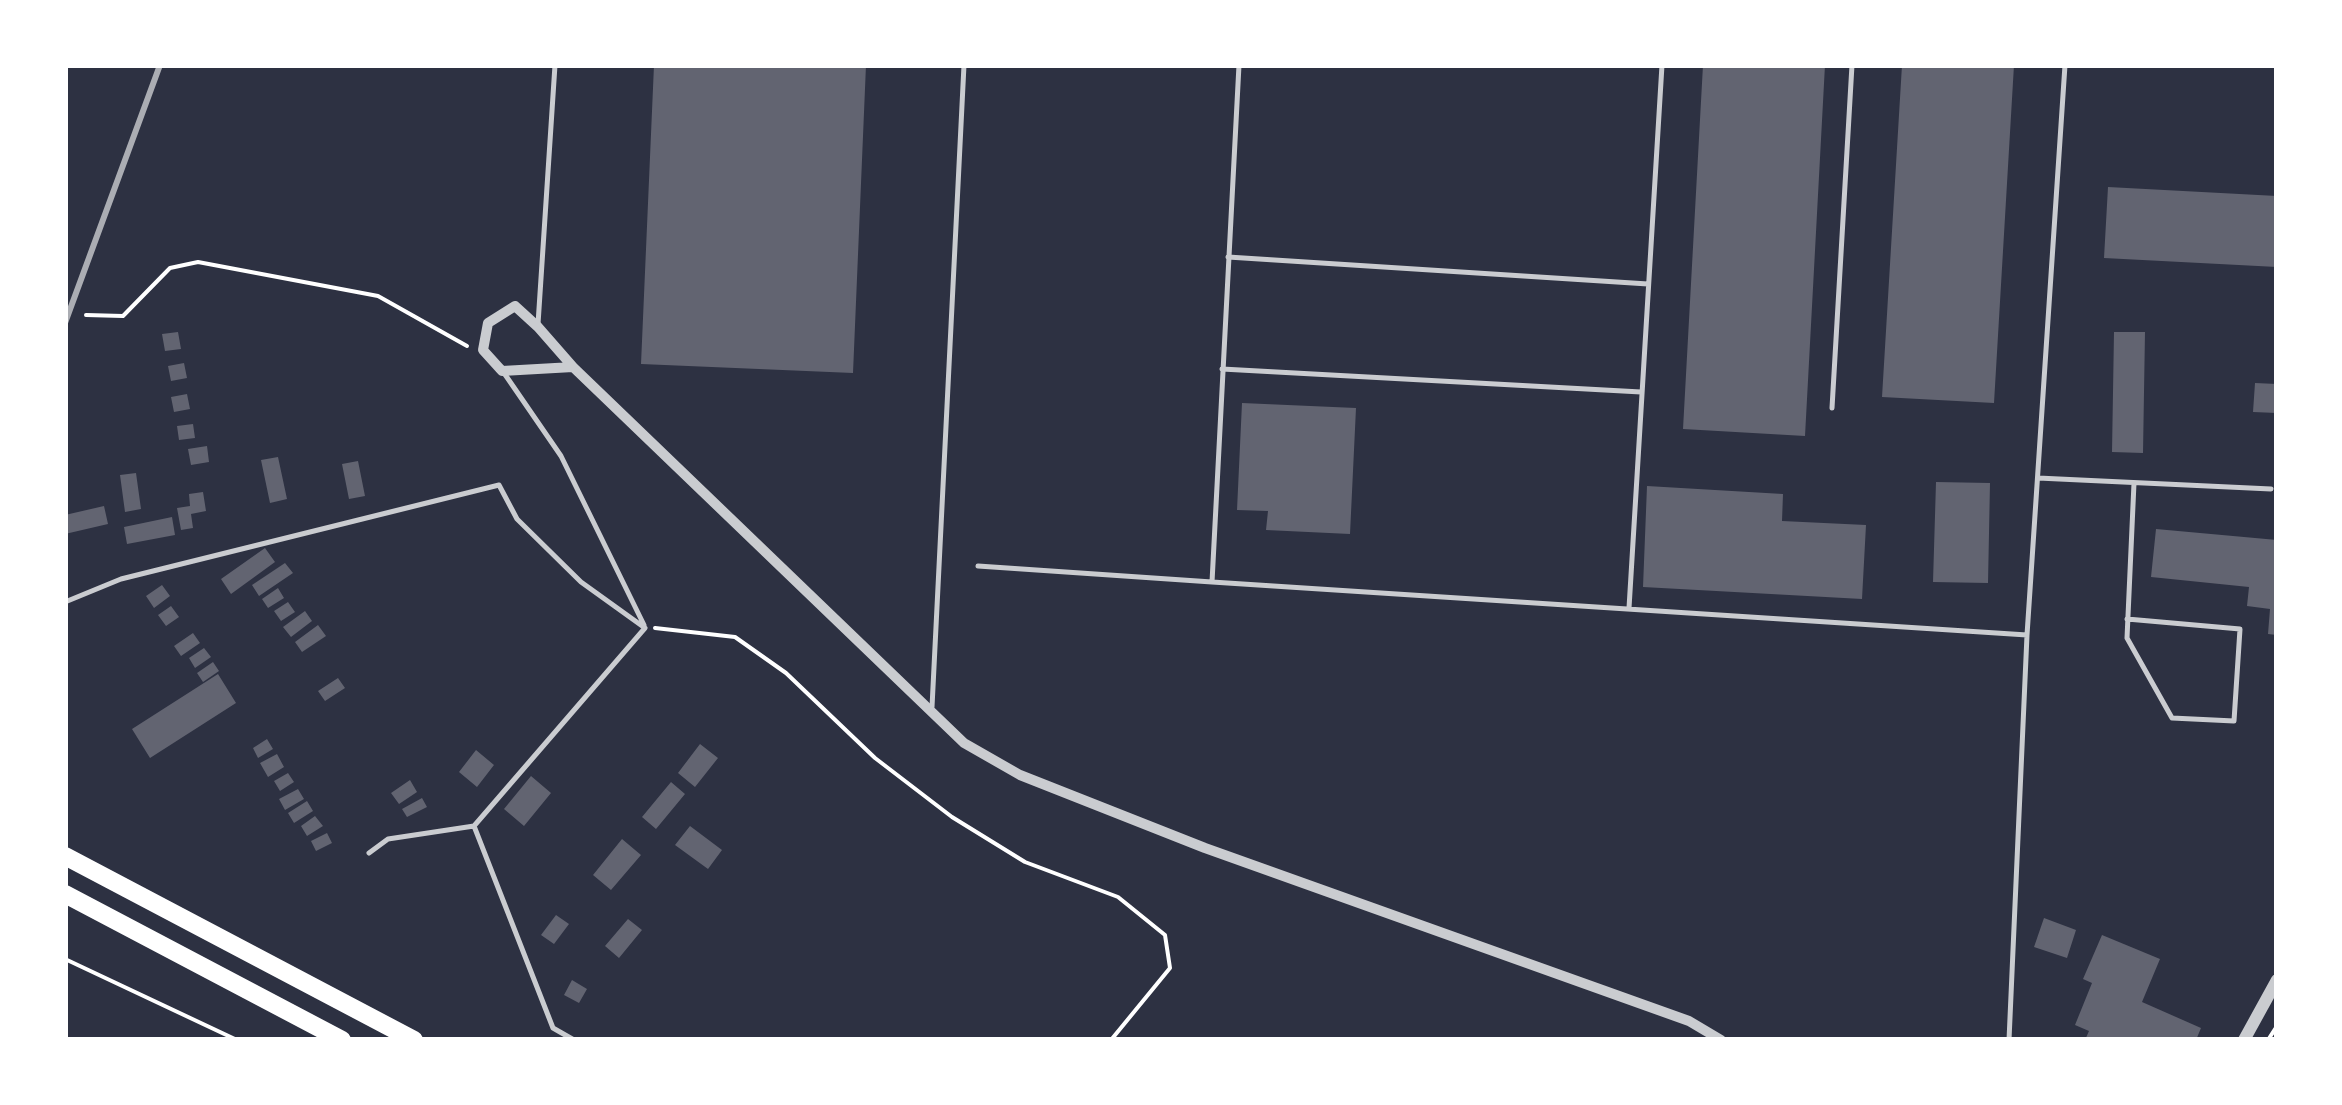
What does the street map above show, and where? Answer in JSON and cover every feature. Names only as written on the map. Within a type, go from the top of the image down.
[{"type":"highway","points":[[65,856],[414,1040]]},
{"type":"highway","points":[[65,894],[342,1040]]},
{"type":"street","points":[[573,367],[502,371],[483,350],[488,323],[515,306],[573,367],[964,743],[1020,775],[1204,848],[1688,1020],[1721,1040]]},
{"type":"street","points":[[2244,1040],[2277,980]]},
{"type":"lane","points":[[538,327],[554,65]]},
{"type":"lane","points":[[932,710],[964,65]]},
{"type":"lane","points":[[1212,582],[1238,65]]},
{"type":"lane","points":[[1629,608],[1662,65]]},
{"type":"lane","points":[[1832,408],[1852,65]]},
{"type":"lane","points":[[2009,1040],[2027,635],[2065,65]]},
{"type":"lane","points":[[1228,256],[1648,284]]},
{"type":"lane","points":[[1222,369],[1642,392]]},
{"type":"lane","points":[[502,371],[561,456],[645,628]]},
{"type":"lane","points":[[2038,478],[2270,490]]},
{"type":"lane","points":[[2128,619],[2240,629],[2234,721],[2172,718],[2126,638],[2134,483]]},
{"type":"lane","points":[[65,602],[122,579],[499,485],[517,519],[581,582],[645,628]]},
{"type":"lane","points":[[978,566],[2027,635]]},
{"type":"lane","points":[[369,853],[388,839],[474,826],[645,628]]},
{"type":"lane","points":[[474,826],[553,1028],[574,1040]]},
{"type":"path","points":[[86,315],[123,316],[170,268],[198,262],[378,296],[460,344],[483,350]]},
{"type":"path","points":[[645,628],[735,638],[786,673],[875,758],[952,817],[1025,862],[1118,897],[1165,934],[1170,968],[1111,1040]]},
{"type":"path","points":[[65,959],[238,1040]]},
{"type":"path","points":[[2268,1040],[2277,1026]]},
{"type":"building","points":[[654,65],[866,65],[853,373],[641,364]]},
{"type":"building","points":[[1703,65],[1825,65],[1805,436],[1683,429]]},
{"type":"building","points":[[1902,65],[2014,65],[1994,403],[1882,397]]},
{"type":"building","points":[[2108,187],[2277,196],[2277,267],[2104,258]]},
{"type":"building","points":[[178,332],[181,349],[165,351],[162,334]]},
{"type":"building","points":[[2114,332],[2145,332],[2143,453],[2112,452]]},
{"type":"building","points":[[184,363],[187,378],[171,381],[168,366]]},
{"type":"building","points":[[2255,383],[2277,384],[2277,413],[2253,412]]},
{"type":"building","points":[[187,394],[190,409],[174,412],[171,397]]},
{"type":"building","points":[[1242,403],[1356,408],[1350,534],[1266,530],[1268,511],[1237,510]]},
{"type":"building","points":[[193,424],[195,438],[179,440],[177,426]]},
{"type":"building","points":[[207,446],[209,462],[191,465],[188,449]]},
{"type":"building","points":[[278,457],[287,499],[270,503],[261,460]]},
{"type":"building","points":[[358,461],[365,496],[349,499],[342,464]]},
{"type":"building","points":[[136,473],[141,509],[125,512],[120,475]]},
{"type":"building","points":[[1936,482],[1990,483],[1988,583],[1933,582]]},
{"type":"building","points":[[1647,486],[1783,494],[1782,521],[1866,525],[1862,599],[1643,587]]},
{"type":"building","points":[[203,492],[206,511],[191,514],[193,528],[181,530],[177,508],[190,506],[189,494]]},
{"type":"building","points":[[104,506],[108,524],[65,534],[65,515]]},
{"type":"building","points":[[172,517],[175,535],[127,544],[124,527]]},
{"type":"building","points":[[2156,529],[2277,540],[2277,635],[2268,634],[2270,609],[2247,606],[2249,587],[2151,577]]},
{"type":"building","points":[[265,548],[275,562],[231,594],[221,579]]},
{"type":"building","points":[[285,563],[293,573],[259,596],[252,585]]},
{"type":"building","points":[[162,585],[170,596],[154,608],[146,596]]},
{"type":"building","points":[[278,588],[284,598],[268,608],[262,599]]},
{"type":"building","points":[[288,602],[295,612],[281,621],[274,611]]},
{"type":"building","points":[[171,606],[179,617],[166,626],[158,615]]},
{"type":"building","points":[[305,611],[312,621],[291,637],[283,627]]},
{"type":"building","points":[[318,625],[326,636],[302,652],[295,642]]},
{"type":"building","points":[[193,633],[200,643],[181,656],[174,646]]},
{"type":"building","points":[[204,648],[211,657],[195,668],[189,658]]},
{"type":"building","points":[[213,662],[219,671],[203,682],[197,673]]},
{"type":"building","points":[[218,674],[236,703],[150,758],[132,729]]},
{"type":"building","points":[[338,678],[345,688],[325,701],[318,691]]},
{"type":"building","points":[[267,739],[273,749],[258,758],[253,748]]},
{"type":"building","points":[[700,744],[718,758],[695,787],[678,773]]},
{"type":"building","points":[[476,750],[494,765],[477,787],[459,772]]},
{"type":"building","points":[[277,754],[284,767],[268,777],[260,763]]},
{"type":"building","points":[[288,773],[294,782],[280,791],[274,781]]},
{"type":"building","points":[[531,776],[551,793],[524,826],[504,809]]},
{"type":"building","points":[[410,780],[417,792],[399,804],[391,793]]},
{"type":"building","points":[[671,782],[685,794],[656,829],[642,817]]},
{"type":"building","points":[[298,789],[304,799],[285,810],[279,799]]},
{"type":"building","points":[[422,798],[427,807],[407,817],[402,809]]},
{"type":"building","points":[[307,801],[313,811],[294,823],[288,813]]},
{"type":"building","points":[[315,816],[323,826],[307,836],[301,826]]},
{"type":"building","points":[[690,826],[722,850],[708,869],[675,845]]},
{"type":"building","points":[[327,833],[332,843],[316,851],[311,841]]},
{"type":"building","points":[[622,839],[641,855],[611,890],[593,875]]},
{"type":"building","points":[[556,915],[569,924],[554,944],[541,935]]},
{"type":"building","points":[[2044,918],[2076,930],[2067,958],[2034,947]]},
{"type":"building","points":[[628,919],[642,930],[619,958],[605,946]]},
{"type":"building","points":[[2102,935],[2160,959],[2142,1002],[2201,1028],[2196,1040],[2085,1040],[2089,1031],[2075,1025],[2092,983],[2083,979]]},
{"type":"building","points":[[572,980],[587,989],[579,1003],[564,995]]},
{"type":"railway","points":[[65,323],[160,65]]}]
